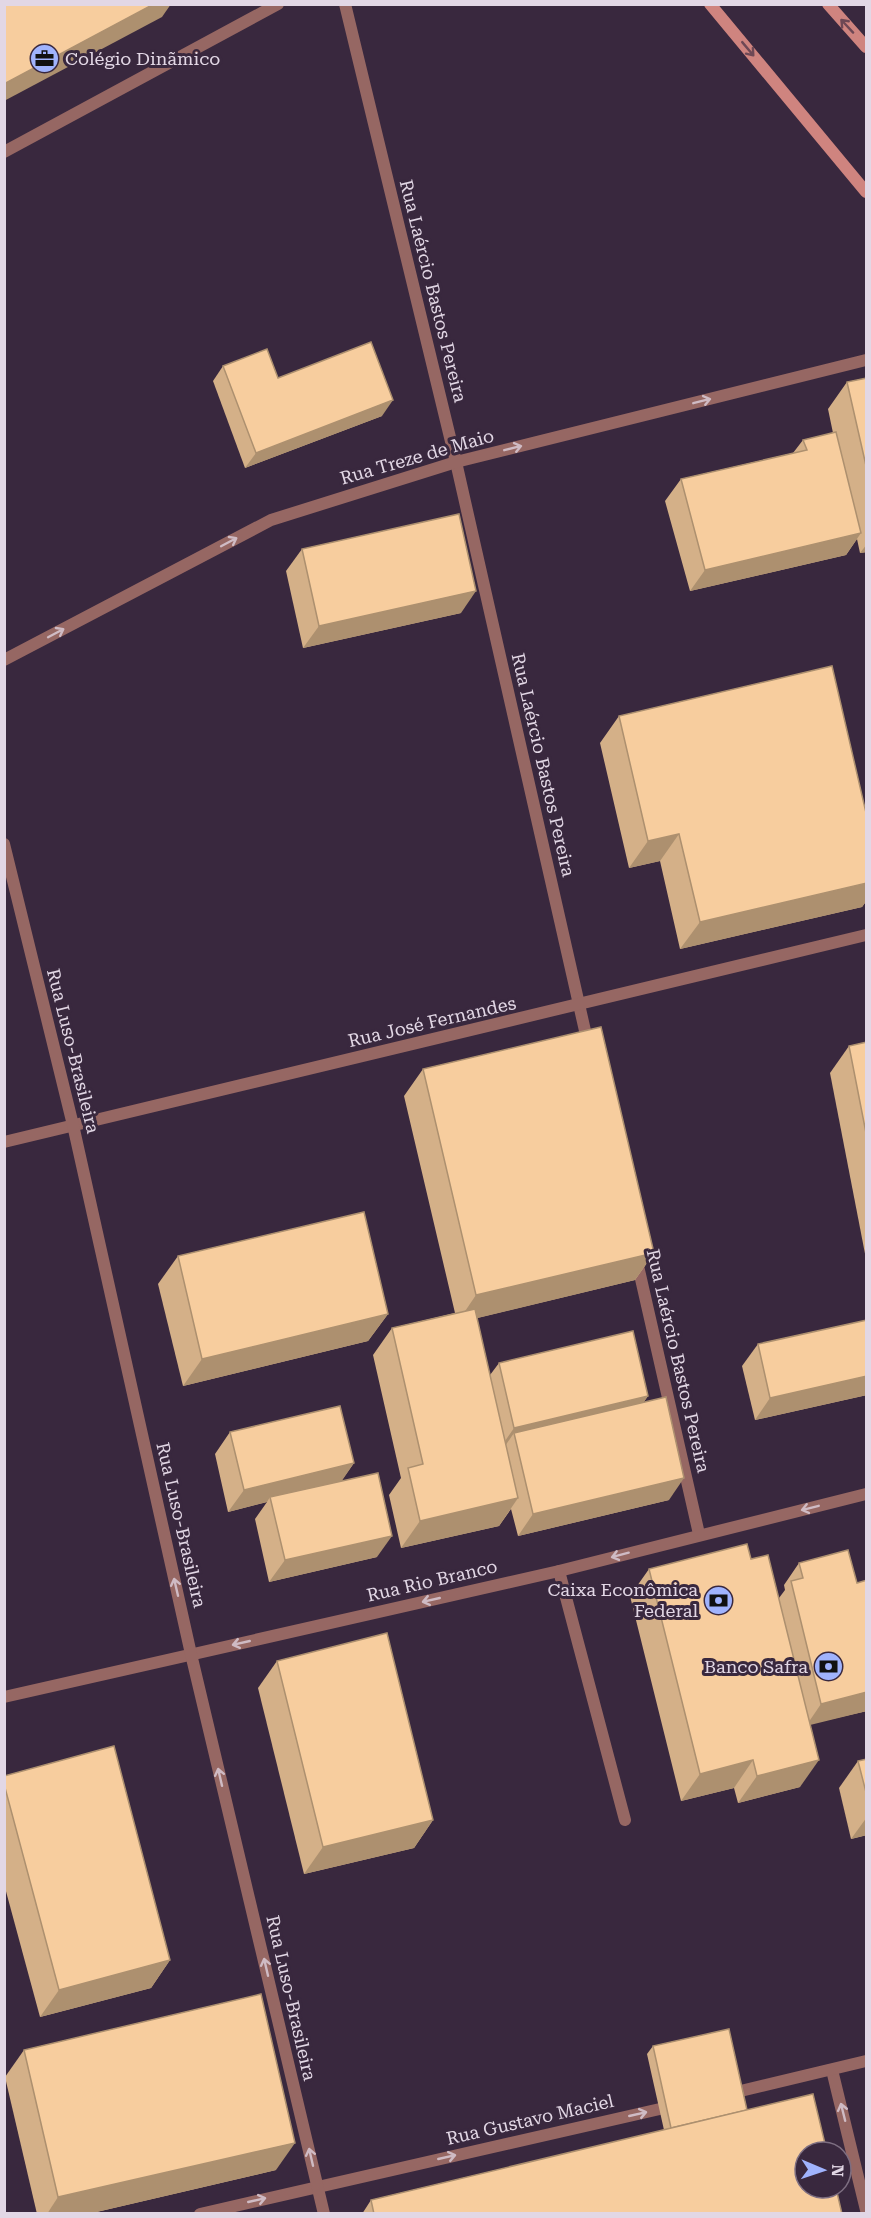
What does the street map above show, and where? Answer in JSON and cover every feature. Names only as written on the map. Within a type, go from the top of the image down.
[{"type":"main road","points":[[710,4],[867,192]]},
{"type":"main road","points":[[828,4],[867,47]]},
{"type":"street","points":[[4,152],[278,4]]},
{"type":"street","name":"Rua Laércio Bastos Pereira","points":[[345,4],[456,462],[589,1051]]},
{"type":"street","name":"Rua Treze de Maio","points":[[4,660],[271,520],[456,462],[867,360]]},
{"type":"street","name":"Rua Luso-Brasileira","points":[[4,844],[73,1125],[191,1654],[324,2214]]},
{"type":"street","name":"Rua José Fernandes","points":[[4,1142],[867,935]]},
{"type":"street","name":"Rua Laércio Bastos Pereira","points":[[634,1247],[699,1534]]},
{"type":"street","name":"Rua Rio Branco","points":[[4,1697],[559,1571],[699,1534],[867,1494]]},
{"type":"street","points":[[559,1571],[625,1820]]},
{"type":"street","points":[[716,2097],[867,2061]]},
{"type":"street","points":[[832,2070],[867,2210]]},
{"type":"street","name":"Rua Gustavo Maciel","points":[[200,2214],[680,2104]]},
{"type":"building","name":"Colégio Dinãmico","points":[[4,4],[154,4],[4,84]]},
{"type":"building","points":[[371,342],[393,400],[256,453],[223,366],[267,349],[278,378]]},
{"type":"building","points":[[867,378],[867,470],[847,382]]},
{"type":"building","points":[[836,432],[861,533],[705,570],[681,479],[807,450],[803,440]]},
{"type":"building","points":[[459,514],[476,591],[319,626],[302,549]]},
{"type":"building","points":[[832,666],[867,817],[867,883],[700,922],[679,834],[648,841],[619,716]]},
{"type":"building","points":[[601,1027],[654,1253],[476,1295],[423,1069]]},
{"type":"building","points":[[867,1042],[867,1138],[849,1046]]},
{"type":"building","points":[[364,1212],[388,1314],[202,1359],[178,1256]]},
{"type":"building","points":[[475,1309],[518,1498],[420,1521],[408,1468],[423,1464],[392,1328]]},
{"type":"building","points":[[867,1320],[867,1376],[770,1398],[758,1344]]},
{"type":"building","points":[[633,1331],[648,1396],[514,1428],[499,1363]]},
{"type":"building","points":[[666,1397],[684,1478],[533,1514],[514,1433]]},
{"type":"building","points":[[340,1406],[354,1463],[244,1490],[230,1432]]},
{"type":"building","points":[[378,1473],[392,1536],[285,1560],[270,1497]]},
{"type":"building","points":[[747,1544],[751,1559],[768,1555],[819,1760],[757,1776],[753,1760],[700,1774],[649,1569]]},
{"type":"building","name":"Banco Safra","points":[[848,1550],[857,1583],[867,1580],[867,1692],[821,1704],[791,1581],[803,1578],[799,1563]]},
{"type":"building","points":[[387,1633],[433,1820],[323,1847],[277,1661]]},
{"type":"building","points":[[114,1746],[170,1960],[59,1990],[4,1784],[4,1776]]},
{"type":"building","points":[[867,1759],[867,1796],[858,1761]]},
{"type":"building","points":[[261,1994],[295,2143],[58,2197],[24,2050]]},
{"type":"building","points":[[729,2029],[747,2110],[671,2128],[653,2046]]},
{"type":"building","points":[[813,2094],[824,2140],[793,2140],[793,2200],[839,2200],[842,2214],[374,2214],[371,2200]]},
{"type":"place","name":"Colégio Dinãmico","points":[[44,59]]},
{"type":"place","name":"Caixa Econômica Federal","points":[[719,1600]]},
{"type":"place","name":"Banco Safra","points":[[829,1667]]}]
